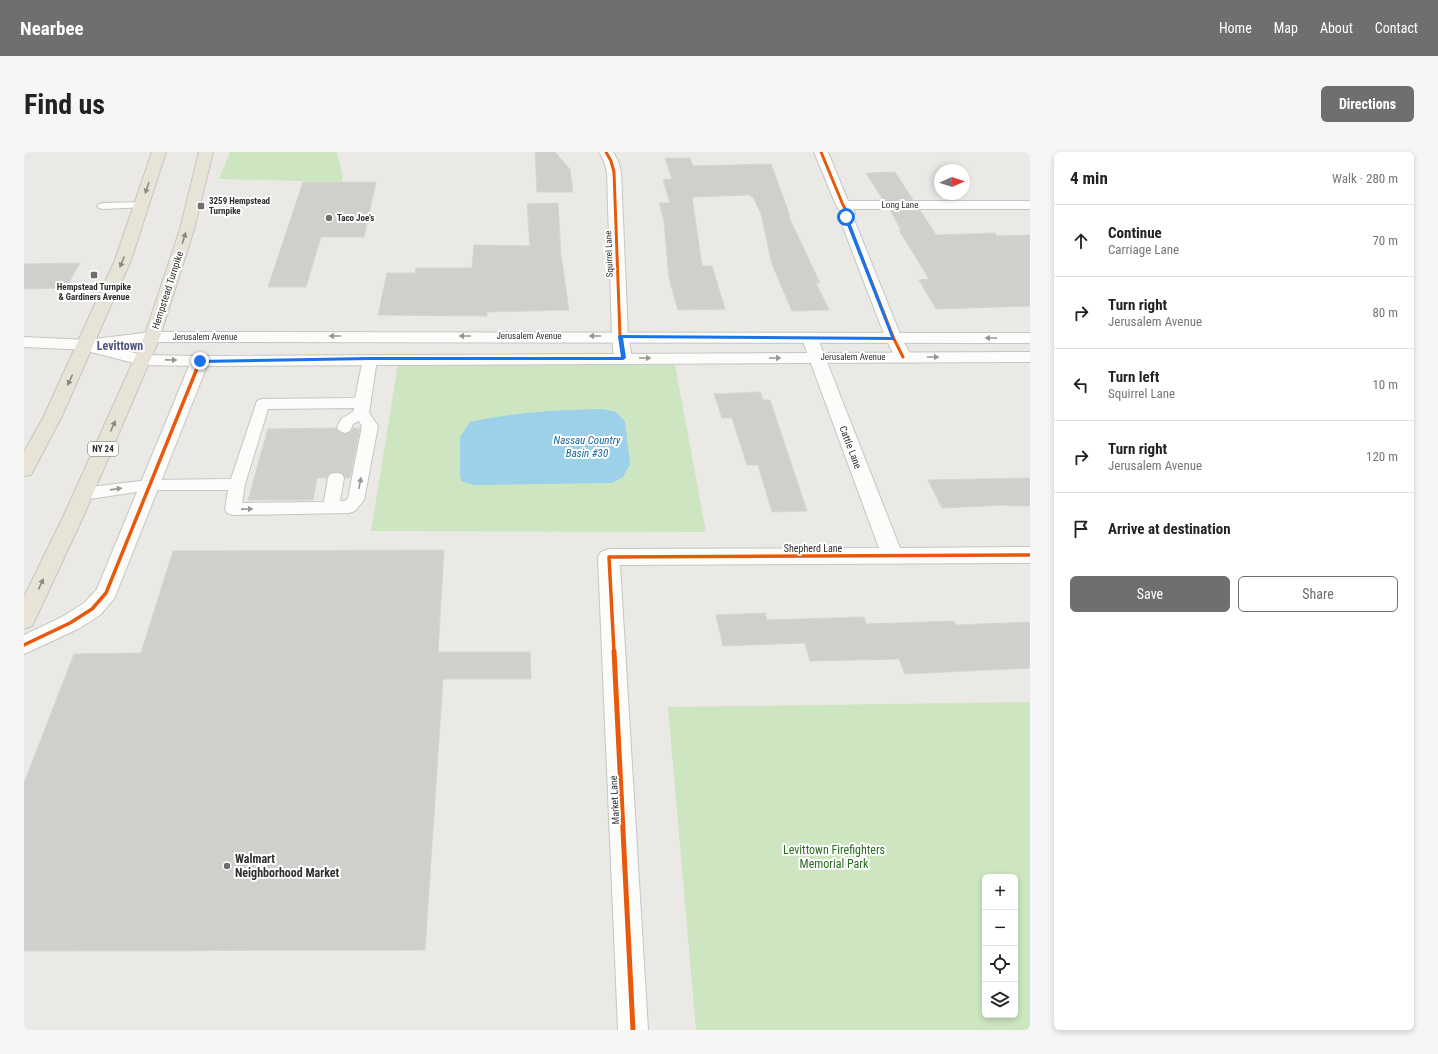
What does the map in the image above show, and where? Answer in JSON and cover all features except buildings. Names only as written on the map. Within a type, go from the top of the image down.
[{"type":"main road","points":[[24,470],[52,418],[123,260],[159,152]]},
{"type":"main road","name":"Hempstead Turnpike","points":[[24,620],[83,494],[152,337],[187,229],[206,152]]},
{"type":"street","name":"Squirrel Lane","points":[[606,152],[611,161],[614,172],[620,336],[623,358]]},
{"type":"street","points":[[821,152],[843,205],[848,212],[846,217],[894,339],[903,357]]},
{"type":"street","name":"Long Lane","points":[[843,205],[1030,205]]},
{"type":"street","name":"Jerusalem Avenue","points":[[86,345],[152,337],[620,336],[810,339],[1030,338]]},
{"type":"street","name":"Cattle Lane","points":[[810,339],[892,555]]},
{"type":"street","points":[[24,342],[86,345]]},
{"type":"street","name":"Jerusalem Avenue","points":[[86,345],[142,360],[200,361],[1030,356]]},
{"type":"street","points":[[24,645],[70,623],[92,609],[106,593],[200,361]]},
{"type":"street","name":"Shepherd Lane","points":[[609,568],[609,557],[1030,555]]},
{"type":"street","name":"Market Lane","points":[[609,568],[633,1030]]},
{"type":"lane","points":[[103,206],[142,205]]},
{"type":"lane","points":[[362,408],[262,404],[237,484],[233,509],[349,507],[356,500],[370,426],[362,408],[370,359]]},
{"type":"lane","points":[[345,428],[346,422],[362,408]]},
{"type":"lane","points":[[331,507],[336,478]]},
{"type":"lane","points":[[83,494],[149,485],[237,484]]},
{"type":"green space","points":[[230,152],[337,152],[343,177],[342,182],[219,179]]},
{"type":"green space","points":[[398,364],[675,365],[706,532],[371,531]]},
{"type":"green space","name":"Levittown Firefighters Memorial Park","points":[[1030,702],[1030,1030],[696,1030],[668,707]]},
{"type":"water","name":"Nassau Country Basin #30","points":[[602,409],[616,412],[625,422],[630,464],[623,477],[612,483],[474,485],[461,481],[460,437],[470,422],[536,412]]},
{"type":"cycle path","points":[[606,152],[611,161],[614,172],[620,336],[623,358]]},
{"type":"cycle path","points":[[821,152],[843,205],[848,213],[846,217],[894,339],[903,357]]},
{"type":"cycle path","points":[[24,645],[70,623],[92,609],[106,593],[200,361]]},
{"type":"cycle path","points":[[633,1030],[609,557],[1030,555]]},
{"type":"place","name":"3259 Hempstead Turnpike","points":[[201,206]]},
{"type":"place","name":"Taco Joe's","points":[[329,218]]},
{"type":"place","name":"Hempstead Turnpike & Gardiners Avenue","points":[[94,275]]},
{"type":"place","name":"Walmart Neighborhood Market","points":[[227,866]]},
{"type":"district","name":"Levittown","points":[[120,346]]},
{"type":"route","points":[[200,361],[623,358],[620,336],[894,339],[846,217]]}]
